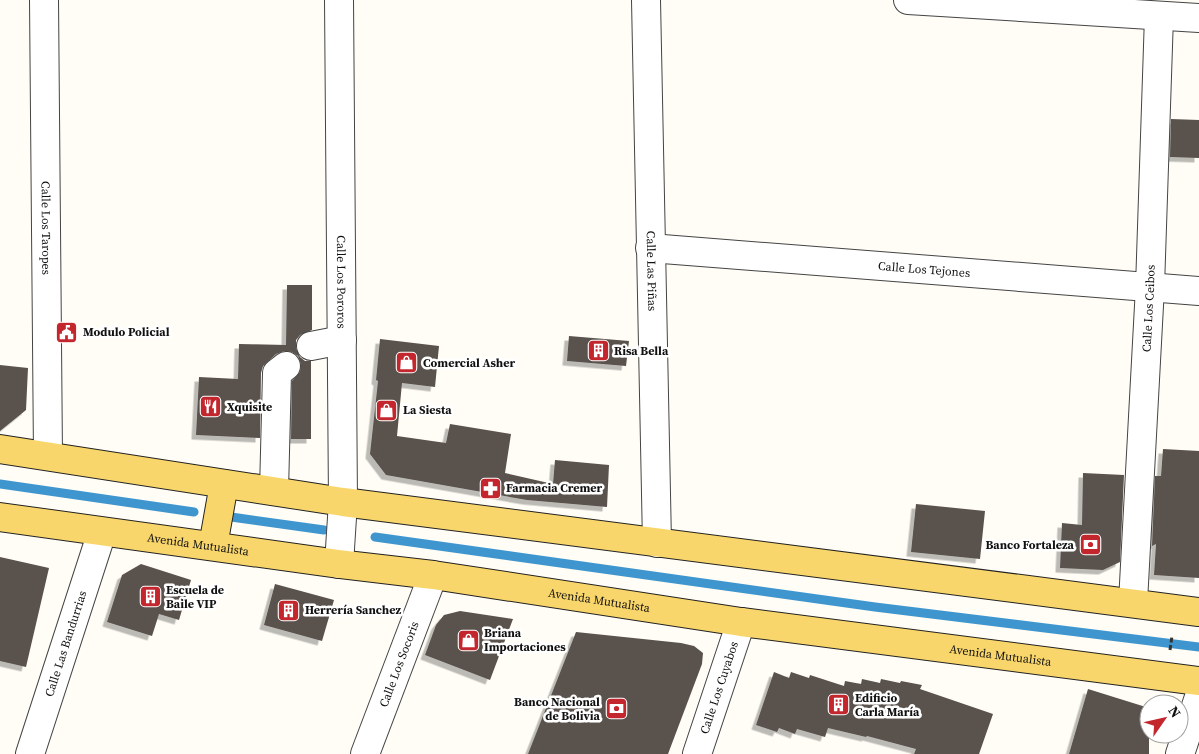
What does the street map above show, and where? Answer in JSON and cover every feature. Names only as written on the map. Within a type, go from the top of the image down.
[{"type":"main road","points":[[0,449],[223,488],[274,492],[343,506],[1133,602],[1199,612]]},
{"type":"main road","points":[[214,543],[223,488]]},
{"type":"main road","name":"Avenida Mutualista","points":[[0,518],[102,532],[214,543],[339,559],[741,622],[1199,680]]},
{"type":"street","name":"Calle Los Taropes","points":[[44,0],[48,456]]},
{"type":"street","name":"Calle Los Pororos","points":[[339,0],[343,506],[339,559]]},
{"type":"street","name":"Calle Las Piñas","points":[[646,0],[656,543]]},
{"type":"street","points":[[908,0],[1075,5],[1159,16],[1199,18]]},
{"type":"street","name":"Calle Los Ceibos","points":[[1133,602],[1150,287],[1159,16]]},
{"type":"street","name":"Calle Los Tejones","points":[[650,248],[1199,291]]},
{"type":"street","points":[[312,346],[342,340]]},
{"type":"street","points":[[274,492],[277,373],[286,366]]},
{"type":"street","name":"Calle Las Bandurrias","points":[[30,754],[102,532]]},
{"type":"street","name":"Calle Los Socoris","points":[[365,754],[433,575]]},
{"type":"street","name":"Calle Los Cuyabos","points":[[697,754],[741,622]]},
{"type":"street","points":[[1180,754],[1199,697]]},
{"type":"path","points":[[1170,655],[1172,629]]},
{"type":"building","points":[[1171,119],[1199,120],[1199,158],[1170,157]]},
{"type":"building","points":[[287,285],[312,285],[312,330],[300,335],[296,340],[296,348],[300,357],[305,361],[311,361],[311,439],[291,439],[292,381],[300,372],[301,364],[298,356],[292,352],[284,351],[276,354],[263,366],[261,373],[260,438],[196,435],[199,377],[238,379],[239,344],[286,345]]},
{"type":"building","name":"Risa Bella","points":[[569,336],[629,341],[626,366],[567,361]]},
{"type":"building","points":[[380,339],[439,346],[435,387],[402,383],[397,436],[446,443],[450,424],[511,434],[505,473],[553,484],[555,460],[609,465],[607,507],[527,500],[386,475],[370,454],[378,381],[376,380]]},
{"type":"building","points":[[0,365],[28,368],[26,410],[0,431]]},
{"type":"building","points":[[1163,449],[1199,451],[1199,578],[1154,575],[1156,544],[1152,546],[1155,476],[1161,476]]},
{"type":"building","points":[[1083,473],[1124,475],[1120,562],[1103,570],[1060,568],[1062,523],[1082,525]]},
{"type":"building","points":[[916,504],[985,511],[980,559],[911,552]]},
{"type":"building","points":[[0,557],[49,568],[26,667],[0,661]]},
{"type":"building","name":"Escuela de Baile VIP","points":[[141,564],[191,580],[179,620],[159,614],[152,636],[107,622],[122,575]]},
{"type":"building","name":"Herrería Sanchez","points":[[275,584],[334,600],[322,641],[264,625]]},
{"type":"building","name":"Briana Importaciones","points":[[460,611],[513,619],[490,680],[425,655],[436,625],[444,615]]},
{"type":"building","name":"Banco Nacional de Bolivia","points":[[576,632],[681,643],[694,646],[703,653],[702,664],[668,754],[528,754]]},
{"type":"building","name":"Edificio Carla María","points":[[774,672],[789,678],[791,672],[809,678],[810,675],[844,686],[845,681],[861,684],[862,679],[880,683],[881,679],[922,685],[920,689],[993,714],[979,754],[914,754],[916,749],[828,728],[825,737],[797,729],[795,734],[779,728],[777,732],[756,725]]},
{"type":"building","points":[[1088,689],[1139,705],[1139,744],[1149,744],[1149,754],[1069,754]]},
{"type":"waterway","points":[[0,484],[194,512]]},
{"type":"waterway","points":[[231,517],[324,530]]},
{"type":"waterway","points":[[375,537],[875,607],[1199,647]]},
{"type":"place","name":"Modulo Policial","points":[[67,332]]},
{"type":"place","name":"Risa Bella","points":[[598,351]]},
{"type":"place","name":"Comercial Asher","points":[[407,363]]},
{"type":"place","name":"Xquisite","points":[[211,407]]},
{"type":"place","name":"La Siesta","points":[[387,410]]},
{"type":"place","name":"Farmacia Cremer","points":[[490,488]]},
{"type":"place","name":"Banco Fortaleza","points":[[1090,545]]},
{"type":"place","name":"Escuela de Baile VIP","points":[[150,597]]},
{"type":"place","name":"Herrería Sanchez","points":[[289,610]]},
{"type":"place","name":"Briana Importaciones","points":[[468,640]]},
{"type":"place","name":"Edificio Carla María","points":[[839,705]]},
{"type":"place","name":"Banco Nacional de Bolivia","points":[[616,709]]}]
